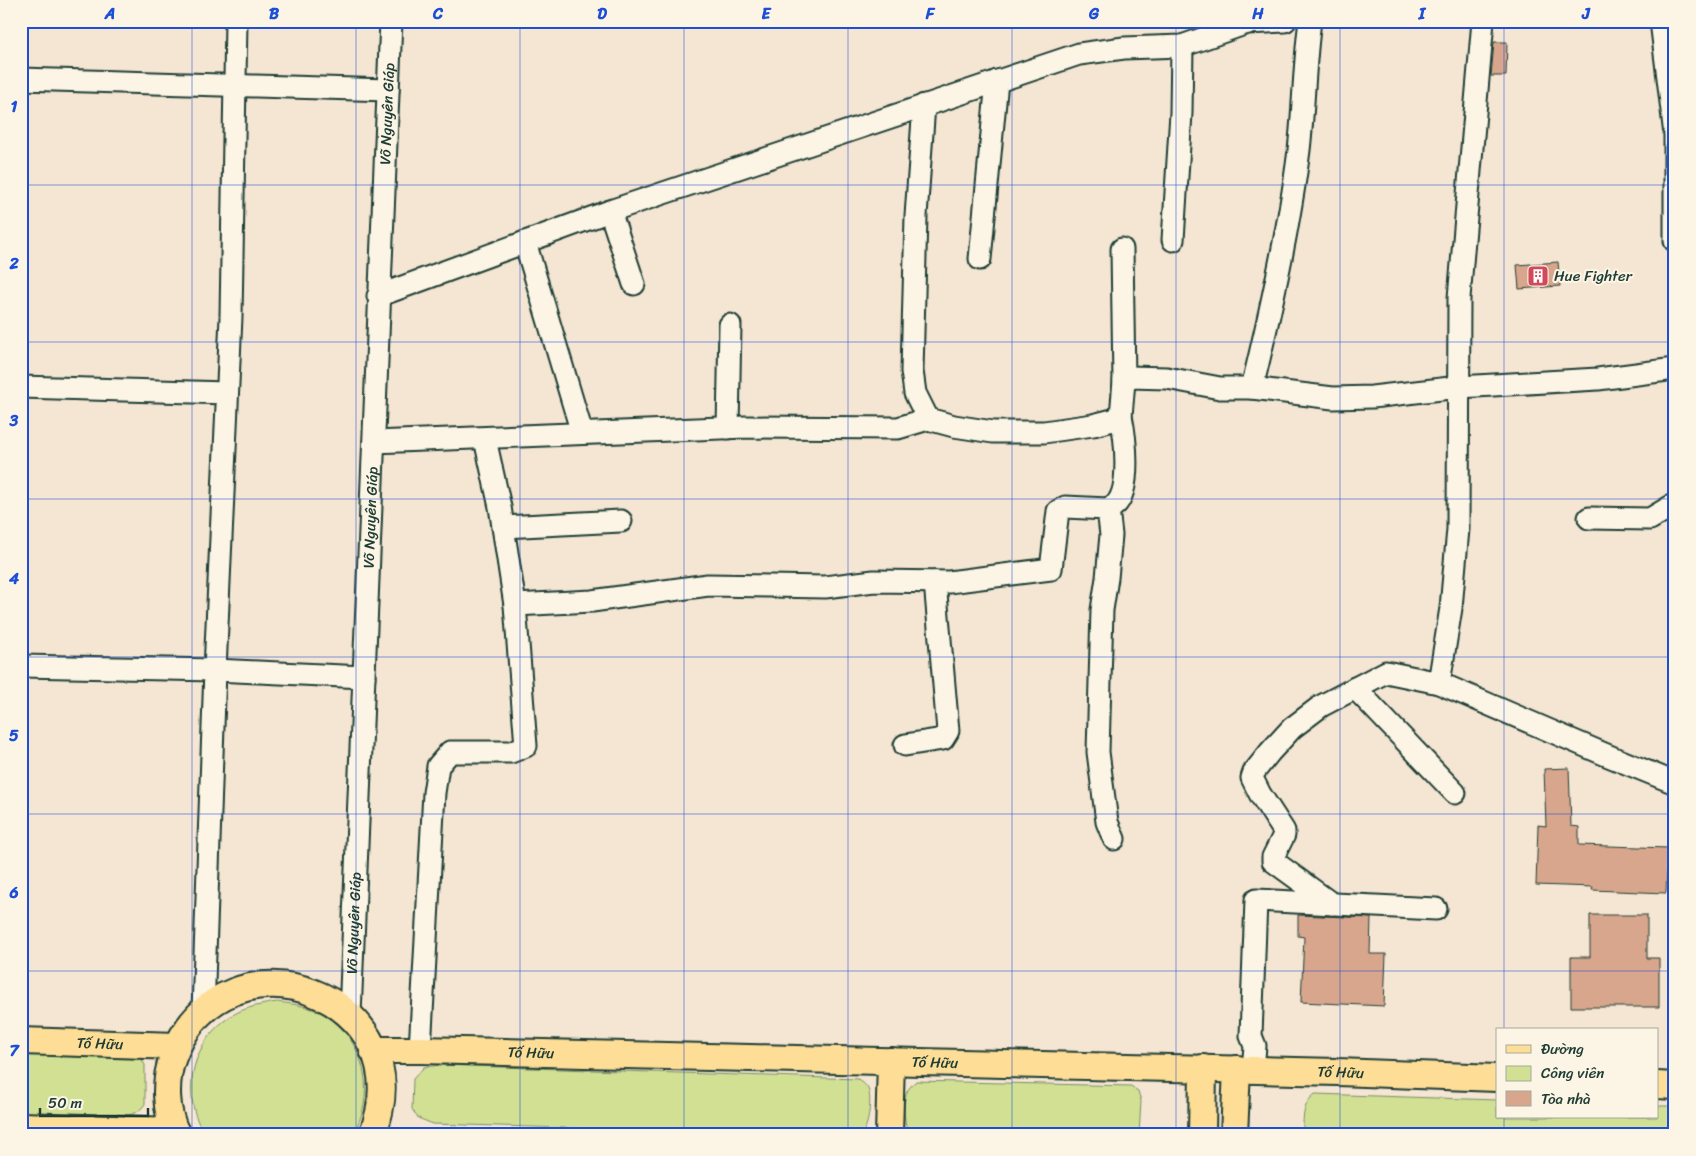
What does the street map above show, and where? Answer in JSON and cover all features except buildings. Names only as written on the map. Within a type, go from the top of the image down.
[{"type":"main road","points":[[21,1126],[176,1133],[167,1097],[168,1080],[171,1062],[177,1046],[193,1022],[203,1011],[238,991],[257,986],[277,985],[297,987],[316,993],[350,1015],[363,1032],[373,1050],[379,1068],[381,1086],[381,1104],[372,1135]]},
{"type":"main road","name":"Tố Hữu","points":[[21,1041],[177,1046]]},
{"type":"main road","name":"Tố Hữu","points":[[373,1050],[1245,1069],[1496,1078]]},
{"type":"main road","points":[[889,1135],[891,1061]]},
{"type":"main road","points":[[1202,1068],[1202,1135]]},
{"type":"main road","points":[[1234,1135],[1245,1069]]},
{"type":"main road","points":[[1658,1085],[1675,1086]]},
{"type":"street","points":[[203,1011],[215,670],[231,318],[236,21]]},
{"type":"street","name":"Võ Nguyên Giáp","points":[[350,1015],[374,442],[378,296],[391,21]]},
{"type":"street","points":[[378,296],[610,211],[1079,54],[1124,48],[1182,46],[1247,22],[1285,21]]},
{"type":"street","points":[[1252,388],[1280,261],[1299,149],[1306,46],[1310,21]]},
{"type":"street","points":[[1439,683],[1451,608],[1458,529],[1459,298],[1483,21]]},
{"type":"street","points":[[1661,21],[1675,136],[1675,241]]},
{"type":"street","points":[[1173,240],[1181,114],[1182,46]]},
{"type":"street","points":[[21,79],[388,90]]},
{"type":"street","points":[[980,259],[997,81]]},
{"type":"street","points":[[924,105],[916,216],[912,371],[915,393],[928,419]]},
{"type":"street","points":[[610,211],[634,284]]},
{"type":"street","points":[[525,242],[582,433]]},
{"type":"street","points":[[515,605],[592,601],[708,585],[825,587],[874,581],[949,582],[1051,569],[1058,511],[1065,507],[1108,508],[1116,504],[1120,498],[1124,484],[1126,448],[1121,416],[1124,381],[1122,249]]},
{"type":"street","points":[[728,428],[730,325]]},
{"type":"street","points":[[1124,381],[1129,377],[1168,378],[1220,388],[1252,388],[1333,398],[1372,397],[1459,387],[1598,378],[1675,368]]},
{"type":"street","points":[[21,386],[227,393]]},
{"type":"street","points":[[374,442],[728,428],[898,428],[928,419],[954,426],[993,432],[1044,432],[1093,425],[1121,416]]},
{"type":"street","points":[[420,1050],[434,793],[438,766],[450,752],[511,752],[526,746],[515,605],[503,527],[485,439]]},
{"type":"street","points":[[1589,518],[1650,519],[1675,504]]},
{"type":"street","points":[[1108,508],[1111,535],[1102,610],[1098,752],[1107,822],[1114,839]]},
{"type":"street","points":[[503,527],[621,521]]},
{"type":"street","points":[[905,745],[943,738],[948,731],[935,582]]},
{"type":"street","points":[[21,666],[215,670],[364,677]]},
{"type":"street","points":[[1332,904],[1272,861],[1284,831],[1252,778],[1254,772],[1270,752],[1292,728],[1320,706],[1386,672],[1439,683],[1675,783]]},
{"type":"street","points":[[1355,688],[1456,793]]},
{"type":"street","points":[[1245,1069],[1256,1046],[1251,1036],[1256,900],[1436,909]]},
{"type":"green space","points":[[277,1002],[299,1005],[319,1012],[344,1031],[353,1044],[360,1058],[365,1089],[364,1105],[352,1135],[205,1135],[193,1106],[192,1090],[193,1074],[203,1045],[212,1032],[236,1013],[263,1004]]},
{"type":"green space","points":[[21,1050],[141,1058],[145,1065],[145,1104],[139,1111],[127,1116],[21,1112]]},
{"type":"green space","points":[[441,1065],[858,1079],[868,1090],[870,1097],[869,1109],[865,1128],[860,1135],[794,1135],[433,1124],[418,1118],[412,1109],[413,1079],[424,1067]]},
{"type":"green space","points":[[916,1081],[1131,1086],[1138,1091],[1141,1101],[1139,1135],[909,1135],[905,1121],[905,1099],[908,1090]]},
{"type":"green space","points":[[1315,1094],[1496,1100],[1496,1118],[1658,1118],[1658,1106],[1670,1106],[1675,1108],[1675,1135],[1303,1135],[1305,1107]]},
{"type":"place","name":"Hue Fighter","points":[[1538,276]]}]
